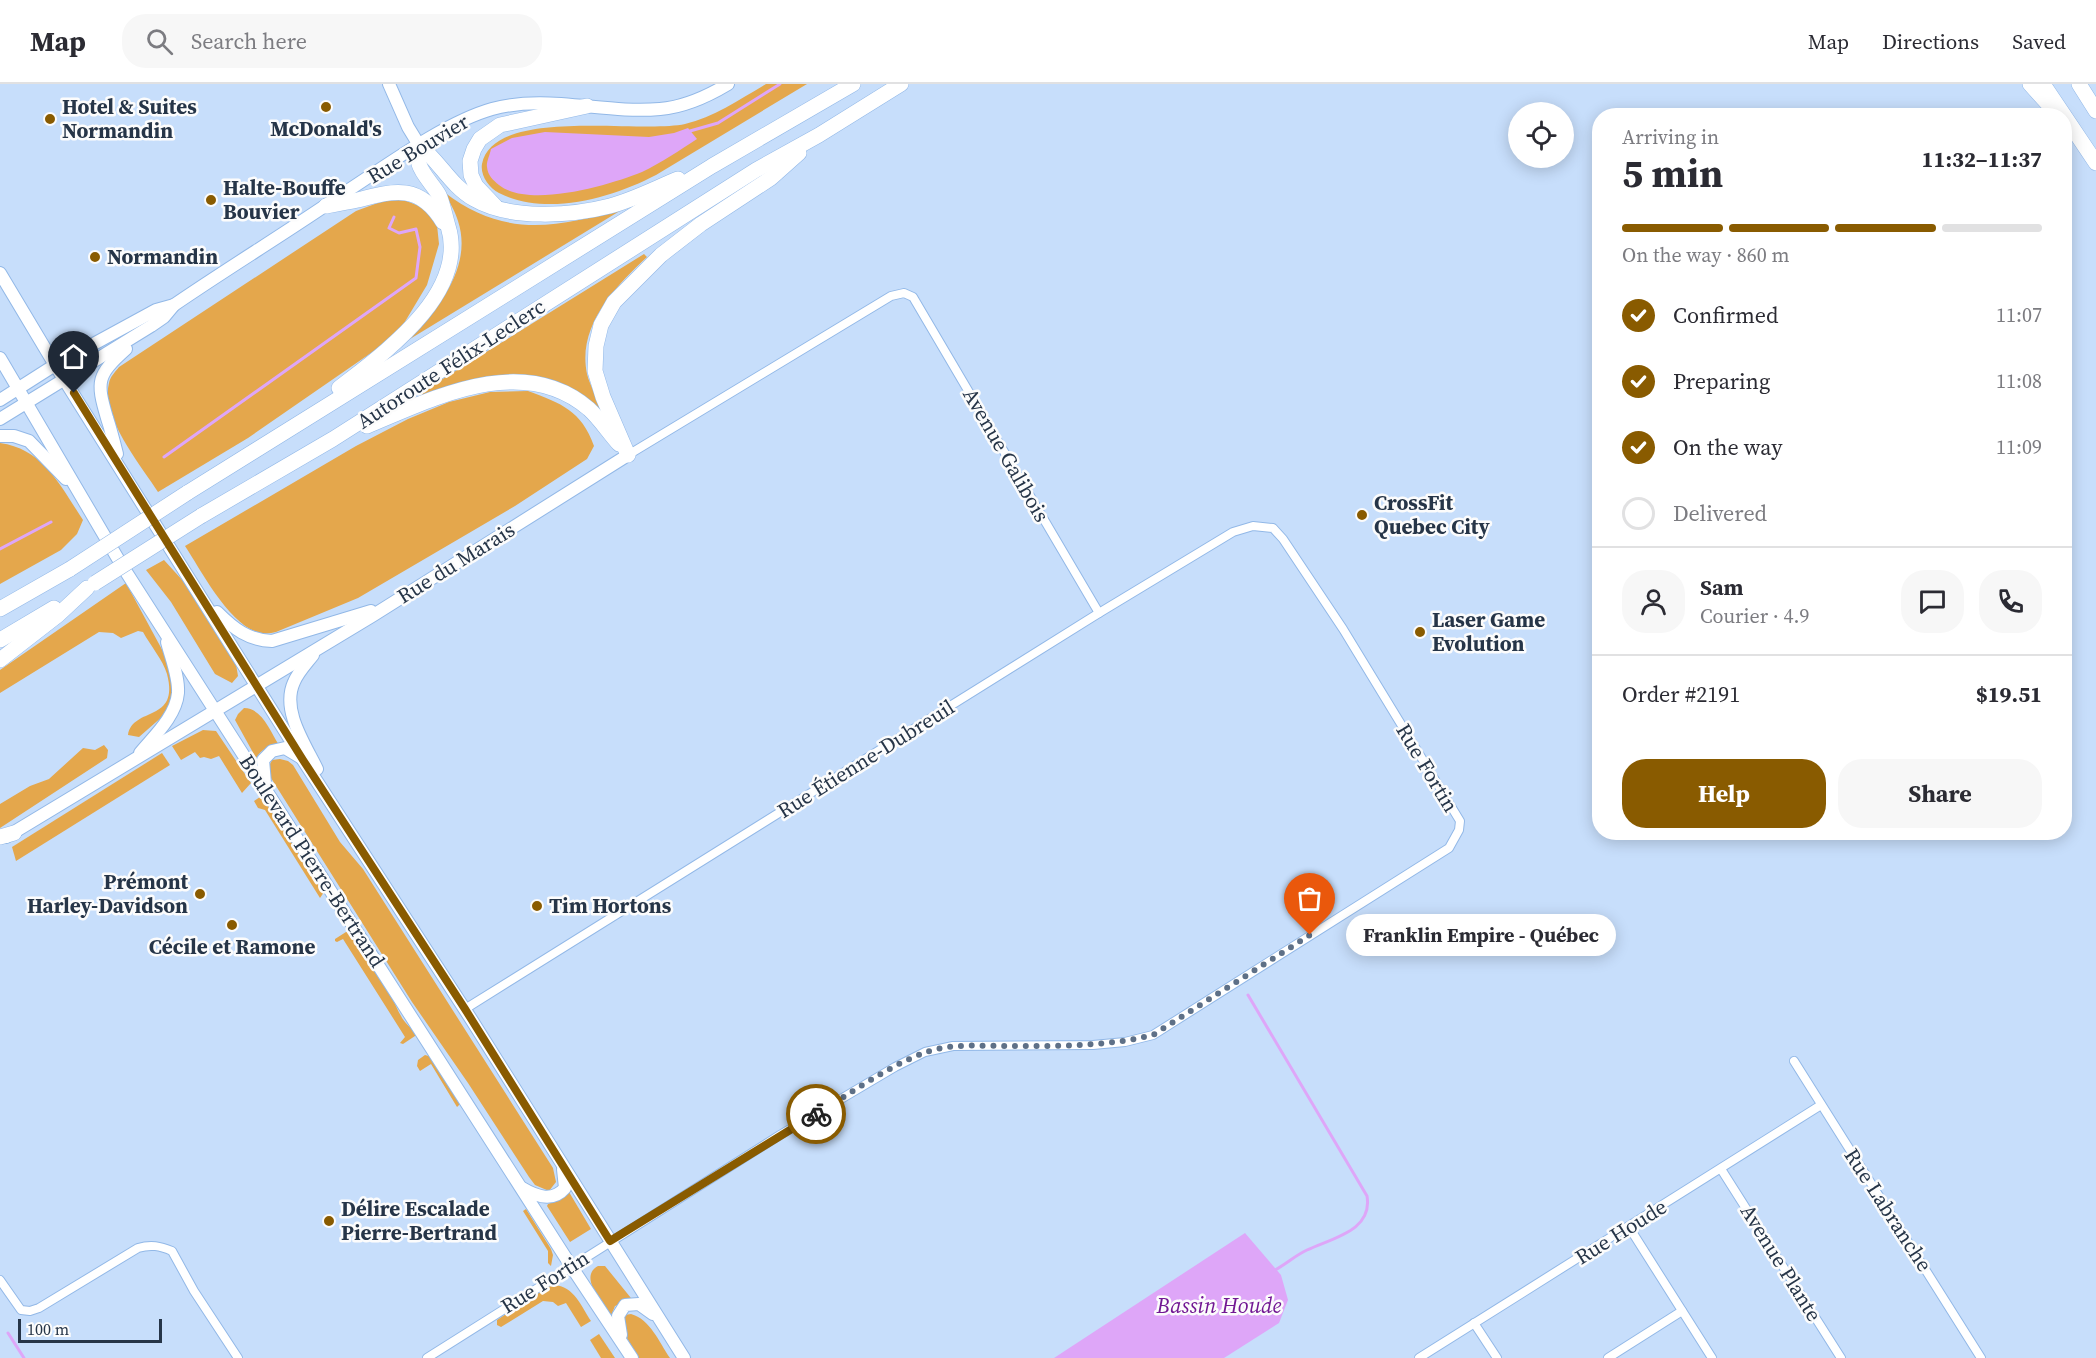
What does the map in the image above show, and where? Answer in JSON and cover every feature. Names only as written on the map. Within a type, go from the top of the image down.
[{"type":"highway","name":"Autoroute Félix-Leclerc","points":[[1,608],[69,569],[712,166],[853,84]]},
{"type":"highway","name":"Autoroute Félix-Leclerc","points":[[0,640],[91,586],[201,516],[333,439],[756,170],[819,135],[901,84]]},
{"type":"highway","points":[[2030,84],[2050,108]]},
{"type":"highway","points":[[2043,84],[2059,108]]},
{"type":"highway","points":[[2079,84],[2096,110]]},
{"type":"highway","points":[[2086,84],[2096,110]]},
{"type":"highway","points":[[497,208],[476,186],[471,175],[470,161],[480,139],[500,125],[587,106]]},
{"type":"highway","points":[[2072,127],[2093,158]]},
{"type":"highway","points":[[2072,133],[2093,158]]},
{"type":"highway","points":[[628,455],[603,397],[595,371],[596,346],[601,325],[614,302],[661,255],[701,224],[771,178],[819,135]]},
{"type":"highway","points":[[419,145],[432,155],[455,186],[476,200],[521,214],[563,213],[610,206],[712,166]]},
{"type":"highway","points":[[280,435],[409,330],[428,308],[446,272],[450,258],[451,235],[440,197],[419,165],[419,145]]},
{"type":"highway","points":[[326,206],[380,193],[409,192],[419,196],[431,206],[451,235]]},
{"type":"highway","points":[[333,439],[447,393],[475,386],[525,382],[545,385],[569,395],[589,409],[628,455]]},
{"type":"highway","points":[[0,660],[91,586]]},
{"type":"main road","points":[[390,84],[408,127],[419,145]]},
{"type":"main road","name":"Rue Bouvier","points":[[0,419],[151,326],[164,317],[174,305],[419,145],[459,122],[492,109],[526,103],[662,109],[704,97],[728,84]]},
{"type":"main road","points":[[0,273],[55,365],[303,760],[465,1009],[684,1358]]},
{"type":"main road","name":"Rue Bouvier","points":[[0,400],[55,365],[156,310],[174,305]]},
{"type":"main road","points":[[121,468],[99,392],[100,383],[112,361],[151,326]]},
{"type":"main road","name":"Boulevard Pierre-Bertrand","points":[[0,358],[121,564],[632,1358]]},
{"type":"main road","points":[[0,436],[14,436],[29,441],[78,491]]},
{"type":"main road","name":"Rue du Marais","points":[[4,837],[257,686],[628,455]]},
{"type":"main road","points":[[203,599],[230,626],[256,640],[272,641],[387,606]]},
{"type":"main road","points":[[134,761],[172,712],[178,694],[176,675],[164,630]]},
{"type":"main road","points":[[318,648],[294,680],[290,692],[290,706],[299,731],[338,814]]},
{"type":"main road","points":[[266,788],[263,763],[272,751],[285,748],[303,760]]},
{"type":"main road","points":[[521,1188],[541,1196],[557,1195],[565,1188],[562,1164]]},
{"type":"main road","points":[[623,1343],[618,1315],[625,1305],[639,1304],[658,1318]]},
{"type":"street","name":"Rue du Marais","points":[[628,455],[891,296],[904,293],[913,297]]},
{"type":"street","name":"Avenue Galibois","points":[[913,297],[1099,613]]},
{"type":"street","name":"Rue Étienne-Dubreuil","points":[[465,1009],[1099,613],[1233,532],[1253,526],[1273,528]]},
{"type":"street","name":"Rue Fortin","points":[[427,1358],[790,1129],[895,1067],[925,1052],[953,1046],[1093,1045],[1125,1042],[1153,1035],[1449,848],[1459,830],[1460,821],[1343,629],[1283,539],[1273,528]]},
{"type":"street","name":"Rue Labranche","points":[[1794,1062],[1982,1358]]},
{"type":"street","name":"Rue Houde","points":[[1419,1358],[1821,1105]]},
{"type":"street","name":"Avenue Plante","points":[[1721,1168],[1841,1358]]},
{"type":"street","points":[[1629,1227],[1712,1358]]},
{"type":"street","points":[[0,1280],[21,1310],[30,1311],[39,1308],[138,1248],[149,1245],[158,1246],[172,1251],[194,1291],[238,1358]]},
{"type":"street","points":[[1608,1358],[1682,1311]]},
{"type":"street","points":[[1474,1323],[1497,1358]]},
{"type":"shaded area","points":[[766,84],[807,84],[656,175],[620,191],[579,202],[538,204],[518,200],[495,191],[482,172],[482,164],[492,146],[512,135],[539,128],[685,124],[717,112]]},
{"type":"shaded area","points":[[444,192],[466,207],[488,217],[509,223],[530,225],[575,221],[623,209],[410,339],[450,286],[461,254],[458,221]]},
{"type":"shaded area","points":[[404,200],[419,206],[431,215],[437,225],[439,244],[427,285],[397,335],[248,438],[158,492],[124,440],[110,411],[109,383],[119,367],[356,211],[383,201]]},
{"type":"shaded area","points":[[644,254],[647,257],[623,281],[601,309],[588,340],[585,356],[587,374],[603,408],[598,410],[551,381],[423,397],[420,393]]},
{"type":"shaded area","points":[[528,391],[569,410],[583,424],[594,446],[587,459],[515,506],[358,598],[276,632],[262,633],[250,629],[228,610],[185,546],[356,446],[408,419],[449,402],[490,392]]},
{"type":"shaded area","points":[[0,443],[15,447],[40,461],[59,483],[83,520],[77,534],[61,550],[0,584]]},
{"type":"shaded area","points":[[164,560],[184,582],[236,664],[238,676],[232,683],[215,674],[171,602],[146,570]]},
{"type":"shaded area","points":[[126,583],[172,668],[176,693],[171,709],[139,737],[128,735],[132,726],[138,720],[162,707],[167,700],[169,690],[165,669],[143,632],[138,631],[121,638],[113,633],[99,632],[0,693],[0,670]]},
{"type":"shaded area","points":[[244,708],[261,716],[279,745],[266,749],[256,758],[235,720]]},
{"type":"shaded area","points":[[203,730],[216,731],[251,783],[242,793],[219,756],[211,759],[200,758],[195,752],[181,760],[172,746]]},
{"type":"shaded area","points":[[104,745],[108,750],[107,758],[0,828],[0,804],[30,786],[49,779],[83,748],[95,750]]},
{"type":"shaded area","points":[[162,753],[170,765],[16,861],[12,847]]},
{"type":"shaded area","points":[[280,759],[293,765],[340,842],[363,869],[553,1168],[556,1182],[549,1191],[535,1185],[529,1177],[412,1002],[271,778],[269,766],[272,760]]},
{"type":"shaded area","points":[[260,797],[266,797],[324,892],[320,898],[265,810],[258,808],[254,801]]},
{"type":"shaded area","points":[[346,932],[351,932],[382,977],[403,1019],[416,1032],[415,1036],[403,1044],[400,1043],[405,1037],[343,939],[335,941]]},
{"type":"shaded area","points":[[425,1055],[432,1057],[460,1104],[457,1107],[431,1064],[420,1071],[417,1066],[418,1060]]},
{"type":"shaded area","points":[[569,1192],[591,1229],[570,1242],[547,1206]]},
{"type":"shaded area","points":[[526,1209],[551,1249],[553,1255],[551,1266],[548,1263],[548,1251],[523,1211]]},
{"type":"shaded area","points":[[598,1266],[605,1266],[635,1303],[615,1306],[611,1316],[591,1283],[592,1271]]},
{"type":"shaded area","points":[[554,1285],[561,1286],[572,1293],[591,1321],[581,1327],[566,1303],[558,1306],[553,1302],[543,1301],[501,1327],[497,1325],[497,1320],[545,1288]]},
{"type":"shaded area","points":[[631,1314],[649,1326],[670,1358],[639,1358],[625,1335],[622,1322],[625,1315]]},
{"type":"shaded area","points":[[599,1334],[615,1358],[601,1358],[590,1340]]},
{"type":"water","points":[[688,128],[697,139],[656,165],[642,172],[591,188],[549,195],[512,192],[491,178],[488,170],[487,163],[491,149],[512,138],[545,132],[649,137]]},
{"type":"water","name":"Bassin Houde","points":[[1245,1233],[1281,1275],[1288,1300],[1279,1323],[1224,1358],[1054,1358]]},
{"type":"waterway","points":[[690,131],[718,123],[780,84]]},
{"type":"waterway","points":[[164,457],[416,278],[420,247],[416,229],[399,233],[389,228],[394,217]]},
{"type":"waterway","points":[[0,549],[51,522]]},
{"type":"waterway","points":[[1248,995],[1367,1196],[1364,1218],[1349,1232],[1303,1252],[1275,1270]]},
{"type":"waterway","points":[[8,1333],[24,1358]]},
{"type":"way so far","points":[[816,1114],[925,1052],[953,1046],[1093,1045],[1125,1042],[1153,1035],[1310,935]]},
{"type":"place","name":"McDonald's","points":[[326,107]]},
{"type":"place","name":"Hotel & Suites Normandin","points":[[50,119]]},
{"type":"place","name":"Halte-Bouffe Bouvier","points":[[211,200]]},
{"type":"place","name":"Normandin","points":[[95,257]]},
{"type":"place","name":"CrossFit Quebec City","points":[[1362,515]]},
{"type":"place","name":"Laser Game Evolution","points":[[1420,632]]},
{"type":"place","name":"Prémont Harley-Davidson","points":[[200,894]]},
{"type":"place","name":"Tim Hortons","points":[[537,906]]},
{"type":"place","name":"Cécile et Ramone","points":[[232,925]]},
{"type":"place","name":"Franklin Empire - Québec","points":[[1310,935]]},
{"type":"place","name":"Délire Escalade Pierre-Bertrand","points":[[329,1221]]},
{"type":"route","points":[[74,393],[303,760],[465,1009],[610,1241],[816,1114]]}]
